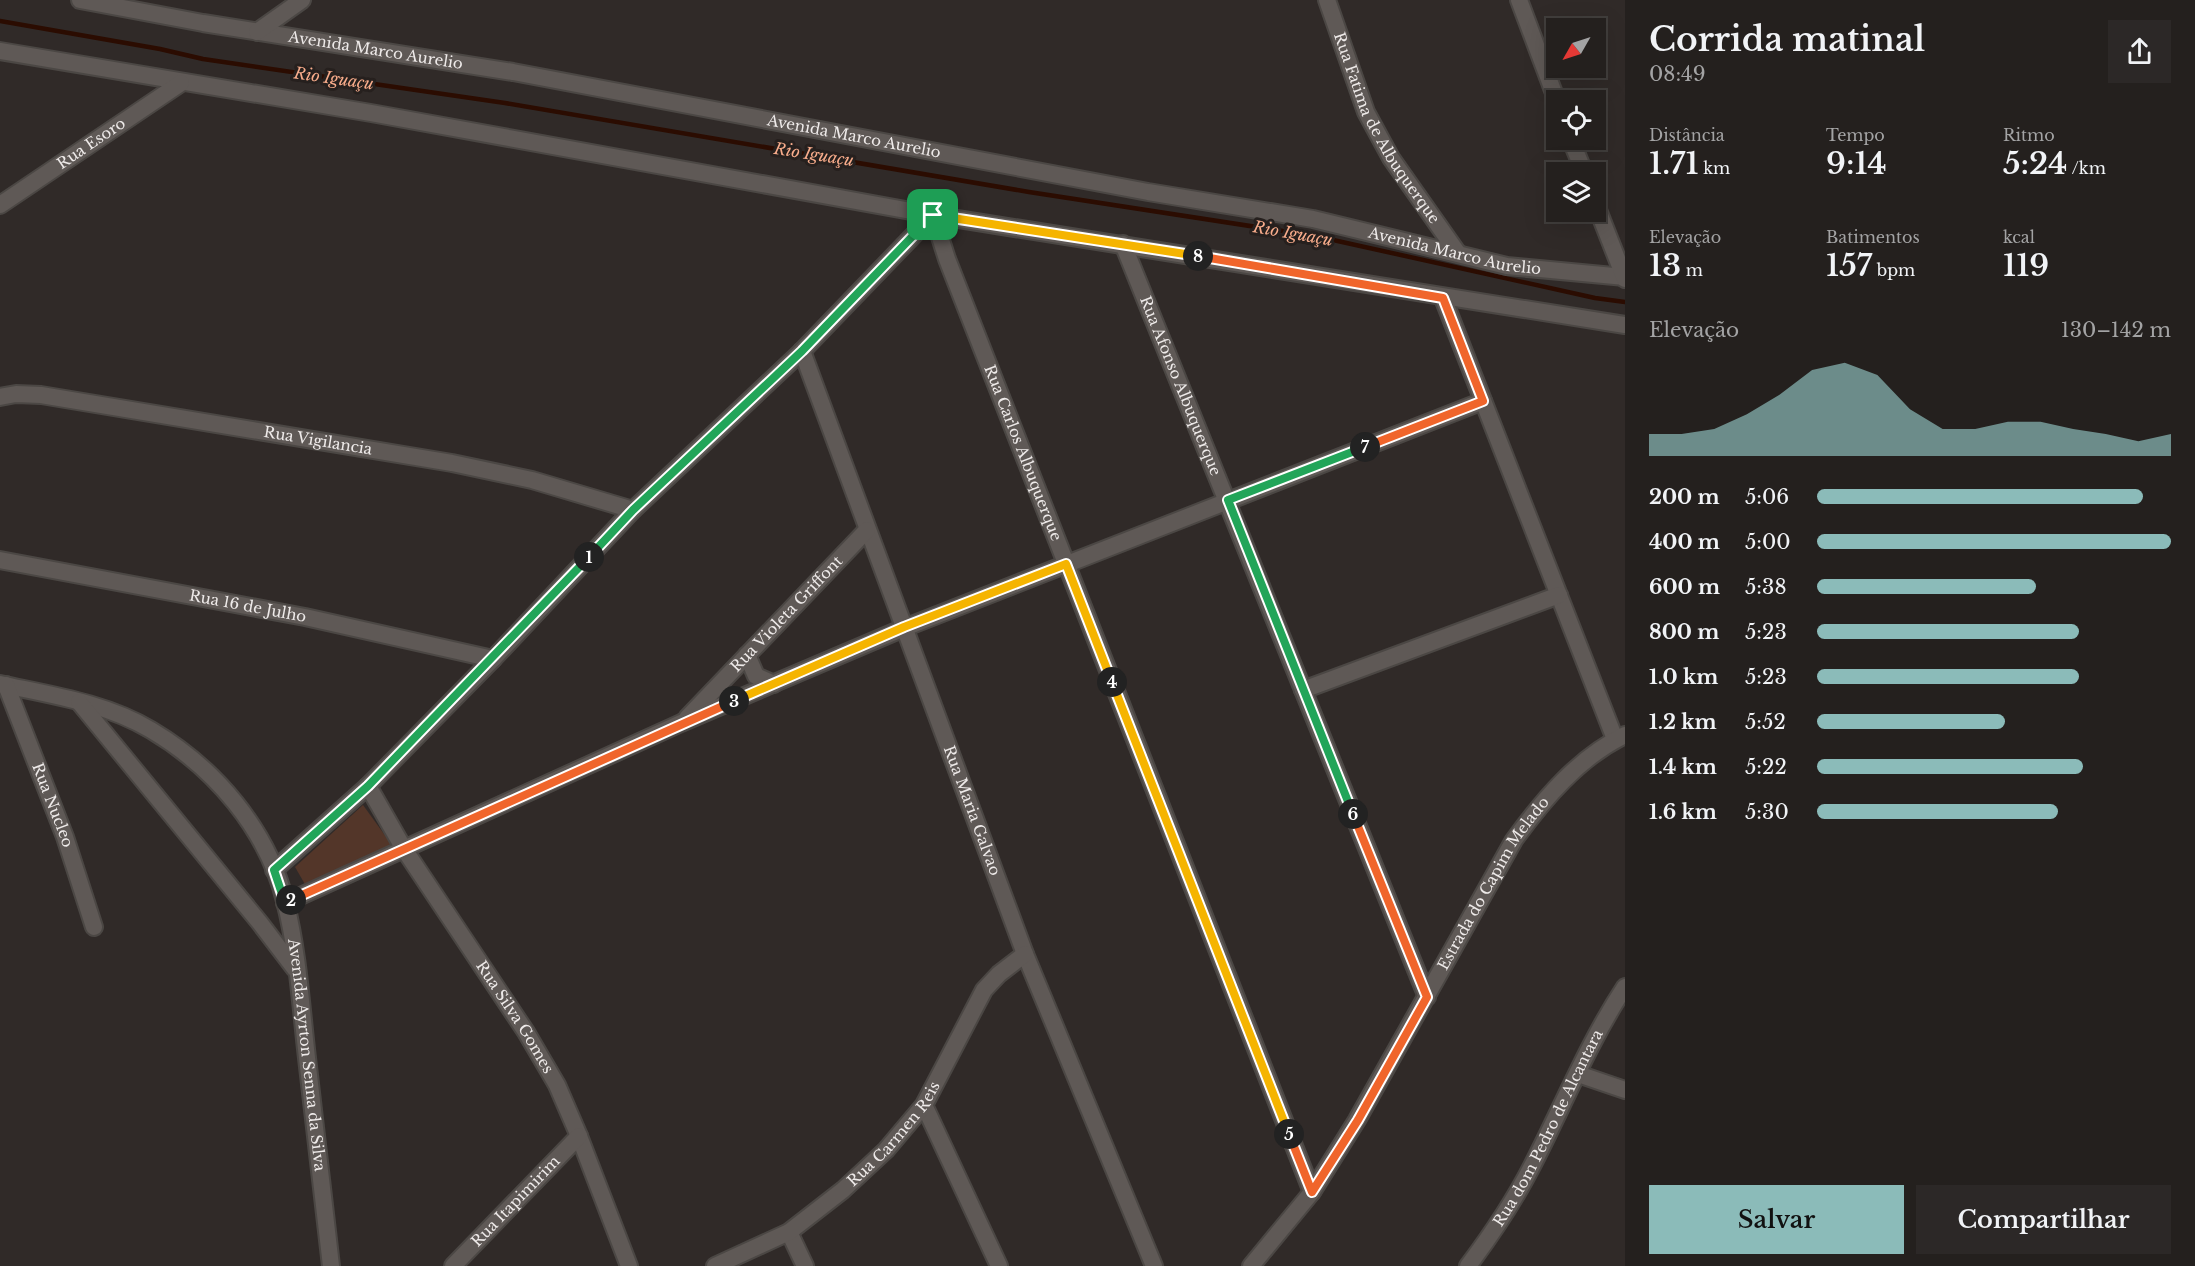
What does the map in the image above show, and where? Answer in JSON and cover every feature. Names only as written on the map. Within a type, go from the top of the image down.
[{"type":"street","name":"Avenida Marco Aurelio","points":[[80,0],[257,32],[513,72],[1148,192],[1313,219],[1457,252],[1507,266],[1625,278]]},
{"type":"street","points":[[257,32],[302,0]]},
{"type":"street","name":"Rua Fatima de Albuquerque","points":[[1327,0],[1366,112],[1391,158],[1457,252]]},
{"type":"street","points":[[1519,0],[1553,90]]},
{"type":"street","points":[[0,51],[370,113],[933,215],[1123,244],[1443,298],[1625,325]]},
{"type":"street","name":"Rua Esoro","points":[[0,205],[182,83]]},
{"type":"street","points":[[274,870],[368,786],[493,659],[633,510],[802,351],[933,215]]},
{"type":"street","name":"Rua Carlos Albuquerque","points":[[933,215],[947,259],[1312,1192]]},
{"type":"street","points":[[1603,222],[1625,278]]},
{"type":"street","name":"Rua Afonso Albuquerque","points":[[1123,244],[1427,997]]},
{"type":"street","points":[[1443,298],[1559,595],[1620,737]]},
{"type":"street","name":"Rua Maria Galvao","points":[[802,351],[1025,954],[1154,1266]]},
{"type":"street","name":"Rua Vigilancia","points":[[0,397],[16,394],[41,395],[452,463],[532,480],[633,510]]},
{"type":"street","points":[[285,903],[681,723],[904,627],[1483,401]]},
{"type":"street","name":"Rua Violeta Griffont","points":[[681,723],[867,530]]},
{"type":"street","name":"Rua 16 de Julho","points":[[0,560],[305,617],[493,659]]},
{"type":"street","points":[[1303,690],[1559,595]]},
{"type":"street","points":[[747,655],[756,676],[774,684]]},
{"type":"street","name":"Avenida Ayrton Senna da Silva","points":[[3,685],[77,700],[149,729],[184,752],[209,773],[244,814],[274,870],[285,903],[297,972],[331,1266]]},
{"type":"street","name":"Rua Nucleo","points":[[3,685],[65,837],[94,927]]},
{"type":"street","points":[[77,700],[253,914],[297,972]]},
{"type":"street","name":"Estrada do Capim Melado","points":[[1251,1266],[1312,1192],[1358,1120],[1514,840],[1537,809],[1587,760],[1620,737]]},
{"type":"street","name":"Rua Silva Gomes","points":[[368,786],[404,849],[526,1032],[556,1085],[579,1136],[629,1266]]},
{"type":"street","name":"Rua Carmen Reis","points":[[715,1266],[789,1232],[843,1190],[886,1150],[924,1104],[984,990],[999,974],[1025,954]]},
{"type":"street","name":"Rua dom Pedro de Alcantara","points":[[1468,1266],[1491,1234],[1531,1168],[1602,1024],[1625,987]]},
{"type":"street","points":[[1578,1074],[1625,1090]]},
{"type":"street","points":[[924,1104],[999,1266]]},
{"type":"street","name":"Rua Itapimirim","points":[[453,1266],[579,1136]]},
{"type":"street","points":[[789,1232],[805,1266]]},
{"type":"shaded area","points":[[363,805],[392,845],[306,886],[295,867]]},
{"type":"waterway","name":"Rio Iguaçu","points":[[0,21],[160,49],[203,59],[505,103],[1029,192],[1315,236],[1595,298],[1625,302]]},
{"type":"route","points":[[933,215],[1123,244],[1443,298],[1483,401],[1228,500],[1427,997],[1358,1120],[1312,1192],[1066,564],[904,627],[681,723],[285,903],[274,870],[368,786],[493,659],[633,510],[802,351],[933,215]]}]
